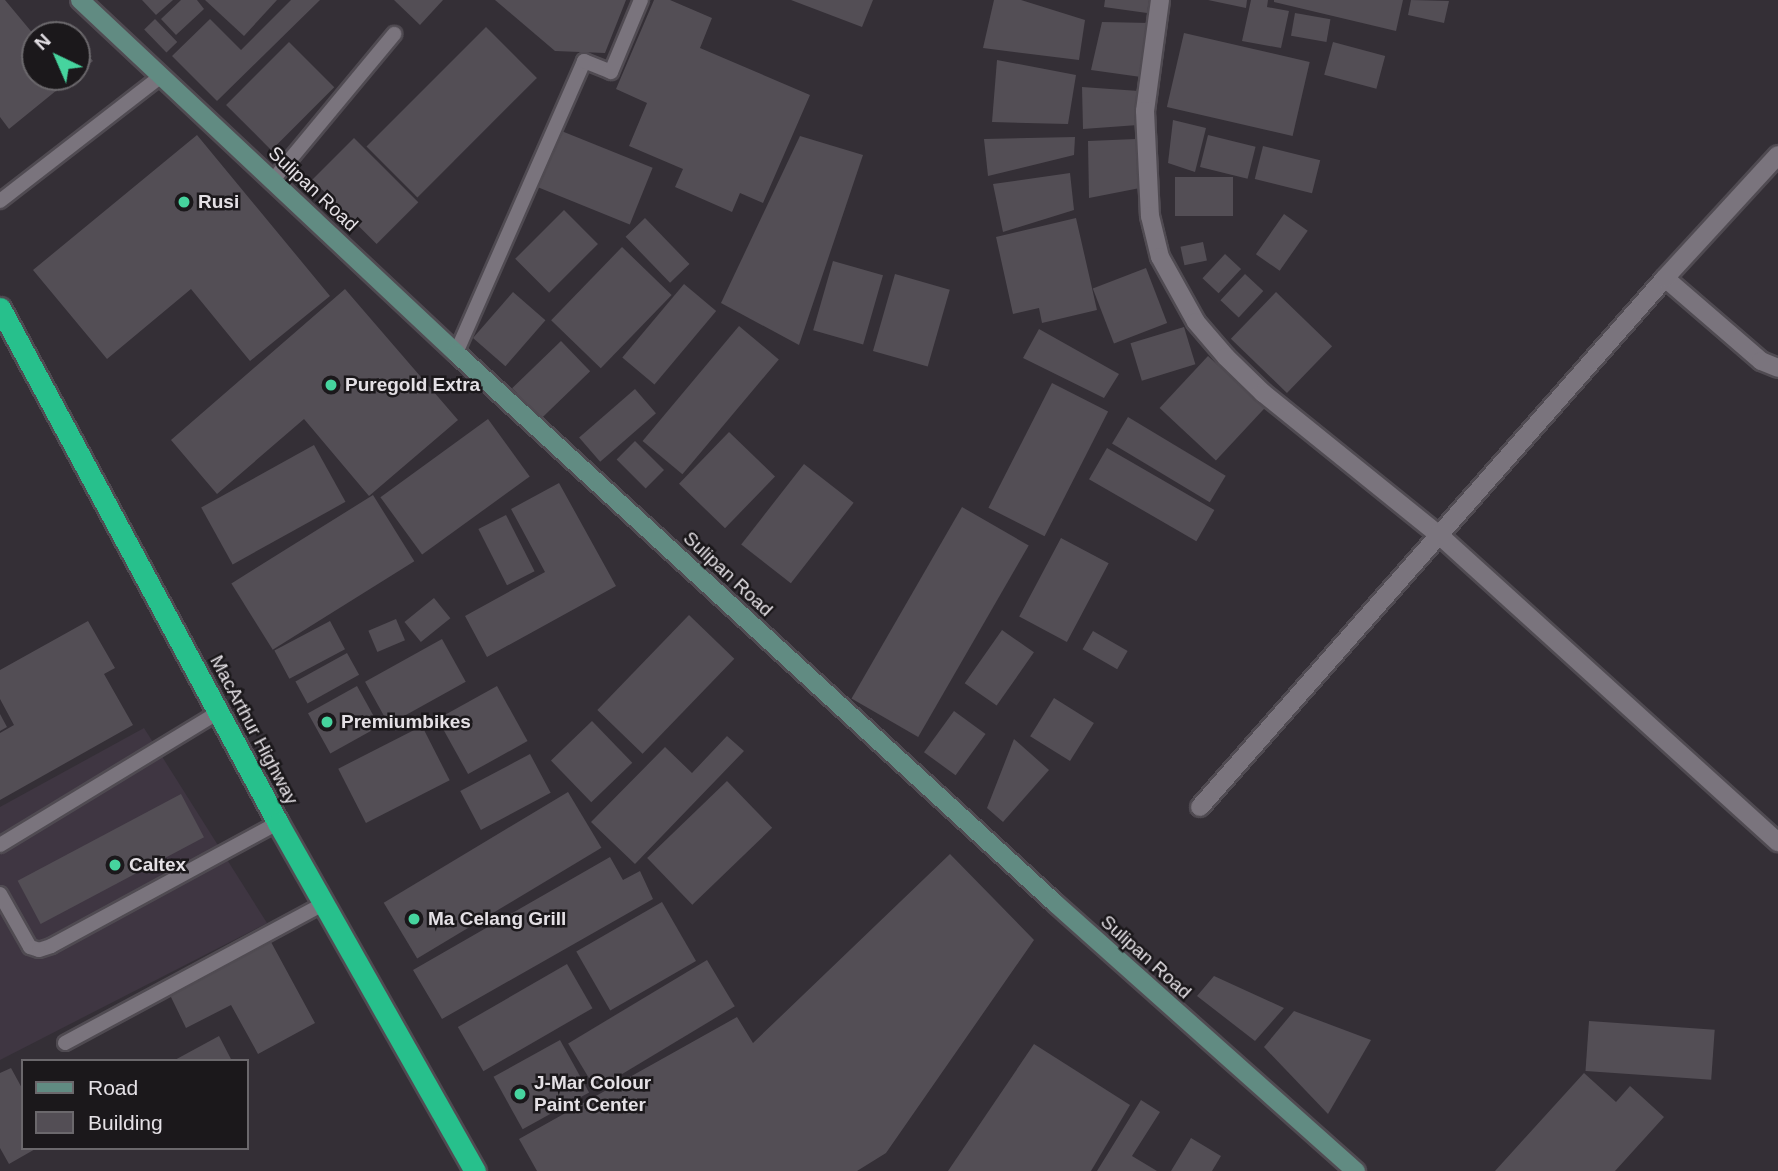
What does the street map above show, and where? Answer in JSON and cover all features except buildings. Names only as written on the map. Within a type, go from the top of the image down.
[{"type":"highway","name":"MacArthur Highway","points":[[0,308],[278,823],[475,1171]]},
{"type":"street","name":"Sulipan Road","points":[[80,0],[456,353],[1085,930],[1356,1171]]},
{"type":"street","points":[[1160,0],[1146,99],[1145,168],[1150,216],[1160,257],[1196,321],[1226,357],[1263,393],[1438,534],[1778,842]]},
{"type":"street","points":[[1200,807],[1438,534],[1778,155]]},
{"type":"street","points":[[1665,278],[1761,361],[1778,368]]},
{"type":"lane","points":[[456,353],[478,309],[584,61],[611,72],[641,0]]},
{"type":"lane","points":[[273,180],[394,34]]},
{"type":"lane","points":[[0,201],[161,76]]},
{"type":"lane","points":[[0,845],[219,712]]},
{"type":"lane","points":[[0,894],[30,947],[39,950],[278,823]]},
{"type":"lane","points":[[65,1043],[325,903]]},
{"type":"shaded area","name":"Caltex","points":[[144,728],[267,923],[0,1060],[0,807]]},
{"type":"place","name":"Rusi","points":[[184,202]]},
{"type":"place","name":"Puregold Extra","points":[[331,385]]},
{"type":"place","name":"Premiumbikes","points":[[327,722]]},
{"type":"place","name":"Caltex","points":[[115,865]]},
{"type":"place","name":"Ma Celang Grill","points":[[414,919]]},
{"type":"place","name":"J-Mar Colour Paint Center","points":[[520,1094]]}]
